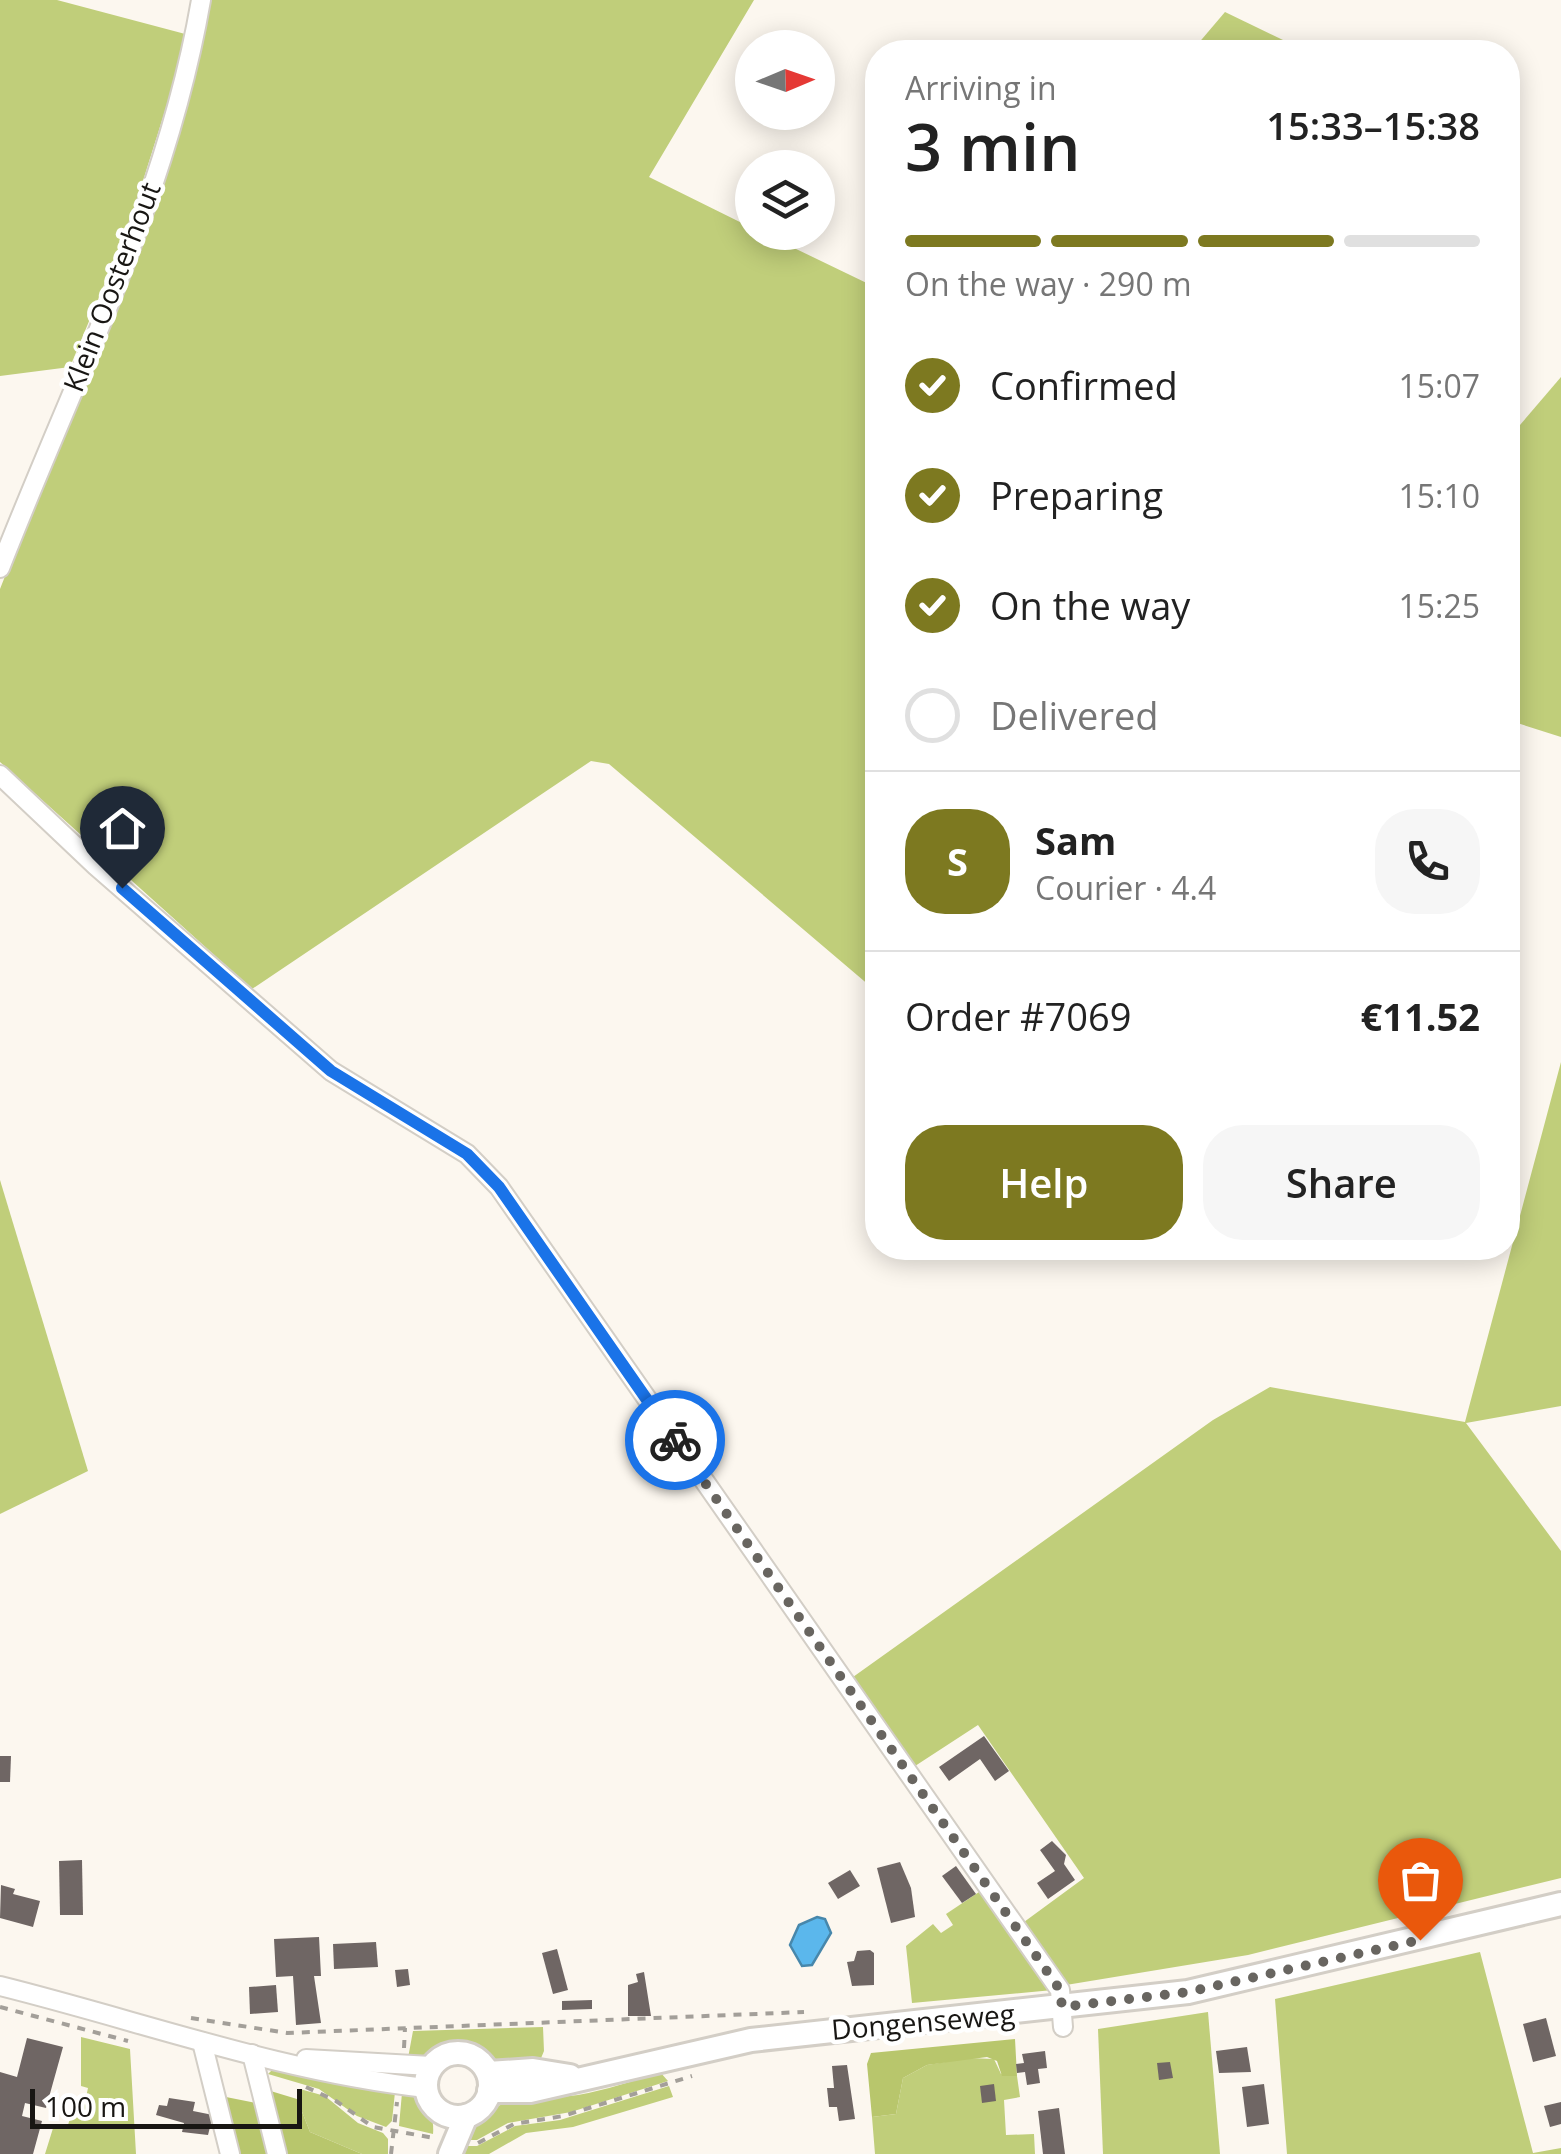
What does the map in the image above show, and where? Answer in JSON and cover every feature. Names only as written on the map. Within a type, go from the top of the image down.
[{"type":"main road","name":"Dongenseweg","points":[[489,2082],[533,2070],[579,2077],[751,2040],[1062,2017],[1283,1972],[1561,1904]]},
{"type":"main road","points":[[462,2052],[473,2056],[489,2082],[481,2107],[454,2115],[434,2107],[428,2077],[450,2053],[462,2052]]},
{"type":"main road","points":[[446,2147],[454,2115]]},
{"type":"street","name":"Klein Oosterhout","points":[[0,568],[130,254],[191,61],[201,0]]},
{"type":"street","points":[[0,775],[96,866],[331,1071],[467,1154],[499,1187],[1060,1990],[1062,2017]]},
{"type":"street","points":[[0,1986],[345,2077],[428,2077]]},
{"type":"street","points":[[202,2042],[230,2154]]},
{"type":"street","points":[[252,2054],[278,2154]]},
{"type":"path","points":[[0,2008],[23,2014]]},
{"type":"path","name":"Dongenseweg","points":[[181,2016],[238,2029],[287,2033],[819,2011]]},
{"type":"path","points":[[393,2130],[446,2147],[478,2143],[514,2124],[563,2116],[692,2076]]},
{"type":"green space","points":[[0,0],[57,0],[189,35],[129,225],[70,367],[0,376]]},
{"type":"green space","points":[[210,0],[754,0],[649,177],[735,220],[735,250],[798,250],[865,282],[865,982],[609,764],[591,761],[252,989],[0,762],[0,589],[163,176],[192,87]]},
{"type":"green space","points":[[1225,12],[1283,40],[1201,40]]},
{"type":"green space","points":[[1561,377],[1561,737],[1520,724],[1520,425]]},
{"type":"green space","points":[[1561,1062],[1561,1406],[1466,1423],[1561,1551],[1561,1878],[1248,1955],[1066,1985],[1024,1922],[1084,1878],[978,1725],[912,1768],[853,1677],[1213,1420],[1270,1387],[1465,1422],[1508,1260],[1520,1260],[1520,1216]]},
{"type":"green space","points":[[0,1180],[88,1471],[0,1514]]},
{"type":"green space","points":[[982,1890],[1053,1990],[912,2003],[906,1946],[933,1924],[941,1933],[953,1925],[946,1914]]},
{"type":"green space","points":[[1480,1952],[1533,2153],[1561,2148],[1561,2154],[1287,2154],[1275,1999]]},
{"type":"green space","points":[[1208,2012],[1220,2154],[1103,2154],[1098,2029]]},
{"type":"green space","points":[[543,2027],[544,2051],[539,2063],[501,2063],[465,2044],[449,2045],[425,2058],[408,2058],[413,2031]]},
{"type":"green space","points":[[81,2037],[130,2049],[136,2154],[45,2154],[54,2125],[68,2125],[75,2102],[85,2102],[88,2088],[81,2086]]},
{"type":"green space","points":[[1015,2039],[1017,2076],[1002,2076],[997,2061],[987,2057],[927,2065],[903,2078],[896,2114],[872,2117],[867,2064],[871,2053]]},
{"type":"green space","points":[[969,2058],[994,2059],[1001,2074],[1017,2076],[1020,2097],[1004,2100],[1006,2135],[1034,2134],[1035,2154],[875,2154],[872,2117],[896,2114],[903,2078],[927,2065]]},
{"type":"green space","points":[[275,2067],[395,2092],[392,2121],[386,2127],[357,2116],[319,2089],[268,2074]]},
{"type":"green space","points":[[660,2072],[668,2081],[571,2112],[508,2123],[477,2140],[464,2140],[473,2125],[497,2106],[588,2093]]},
{"type":"green space","points":[[669,2086],[673,2097],[573,2127],[526,2133],[489,2154],[460,2154],[463,2146],[477,2146],[515,2126],[560,2120]]},
{"type":"green space","points":[[264,2089],[297,2099],[310,2132],[362,2154],[283,2154]]},
{"type":"green space","points":[[300,2089],[325,2096],[358,2123],[383,2133],[388,2139],[388,2154],[362,2154],[310,2132],[297,2099]]},
{"type":"green space","points":[[402,2093],[426,2107],[433,2134],[399,2126]]},
{"type":"green space","points":[[226,2097],[256,2103],[271,2154],[239,2154]]},
{"type":"water","points":[[817,1917],[825,1919],[831,1933],[812,1965],[802,1966],[790,1945],[799,1925]]},
{"type":"building","points":[[984,1736],[1009,1771],[995,1781],[980,1759],[949,1781],[939,1767]]},
{"type":"building","points":[[0,1756],[11,1756],[10,1782],[0,1782]]},
{"type":"building","points":[[1052,1841],[1066,1855],[1064,1864],[1075,1880],[1048,1899],[1037,1883],[1055,1871],[1040,1850]]},
{"type":"building","points":[[82,1860],[83,1915],[60,1915],[59,1861]]},
{"type":"building","points":[[900,1862],[911,1888],[915,1917],[891,1923],[877,1868]]},
{"type":"building","points":[[956,1866],[976,1894],[962,1903],[942,1876]]},
{"type":"building","points":[[850,1870],[860,1886],[838,1899],[828,1883]]},
{"type":"building","points":[[1,1885],[15,1889],[13,1894],[40,1901],[33,1927],[0,1918]]},
{"type":"building","points":[[319,1937],[321,1976],[314,1976],[321,2023],[296,2025],[293,1976],[276,1977],[274,1939]]},
{"type":"building","points":[[376,1942],[378,1967],[334,1969],[333,1944]]},
{"type":"building","points":[[557,1949],[568,1990],[553,1994],[542,1953]]},
{"type":"building","points":[[857,1951],[874,1953],[874,1985],[852,1986],[847,1962],[854,1961]]},
{"type":"building","points":[[408,1969],[410,1985],[397,1987],[395,1970]]},
{"type":"building","points":[[644,1972],[651,2016],[628,2016],[628,1985],[638,1982],[636,1974]]},
{"type":"building","points":[[276,1985],[278,2012],[250,2014],[249,1987]]},
{"type":"building","points":[[592,2000],[592,2009],[562,2010],[562,2001]]},
{"type":"building","points":[[1546,2018],[1556,2056],[1533,2062],[1523,2024]]},
{"type":"building","points":[[27,2038],[63,2047],[46,2108],[25,2103],[22,2116],[42,2121],[33,2154],[0,2154],[0,2072],[17,2077]]},
{"type":"building","points":[[1247,2047],[1251,2072],[1219,2073],[1216,2051]]},
{"type":"building","points":[[1045,2051],[1047,2068],[1038,2069],[1040,2083],[1027,2085],[1025,2072],[1017,2073],[1016,2064],[1024,2063],[1022,2054]]},
{"type":"building","points":[[1170,2062],[1173,2078],[1159,2080],[1157,2063]]},
{"type":"building","points":[[847,2065],[855,2119],[839,2121],[837,2107],[829,2107],[827,2088],[834,2088],[832,2066]]},
{"type":"building","points":[[994,2084],[996,2101],[982,2103],[980,2086]]},
{"type":"building","points":[[1264,2084],[1269,2124],[1247,2127],[1242,2087]]},
{"type":"building","points":[[169,2098],[195,2102],[193,2111],[213,2115],[208,2135],[182,2132],[184,2123],[156,2115],[159,2105],[167,2106]]},
{"type":"building","points":[[1561,2102],[1561,2124],[1550,2127],[1544,2106]]},
{"type":"building","points":[[1059,2108],[1065,2154],[1043,2154],[1038,2111]]},
{"type":"way so far","points":[[675,1440],[1060,1990],[1062,2007],[1188,1992],[1420,1940]]},
{"type":"route","points":[[122,888],[331,1071],[467,1154],[499,1187],[675,1440]]}]
